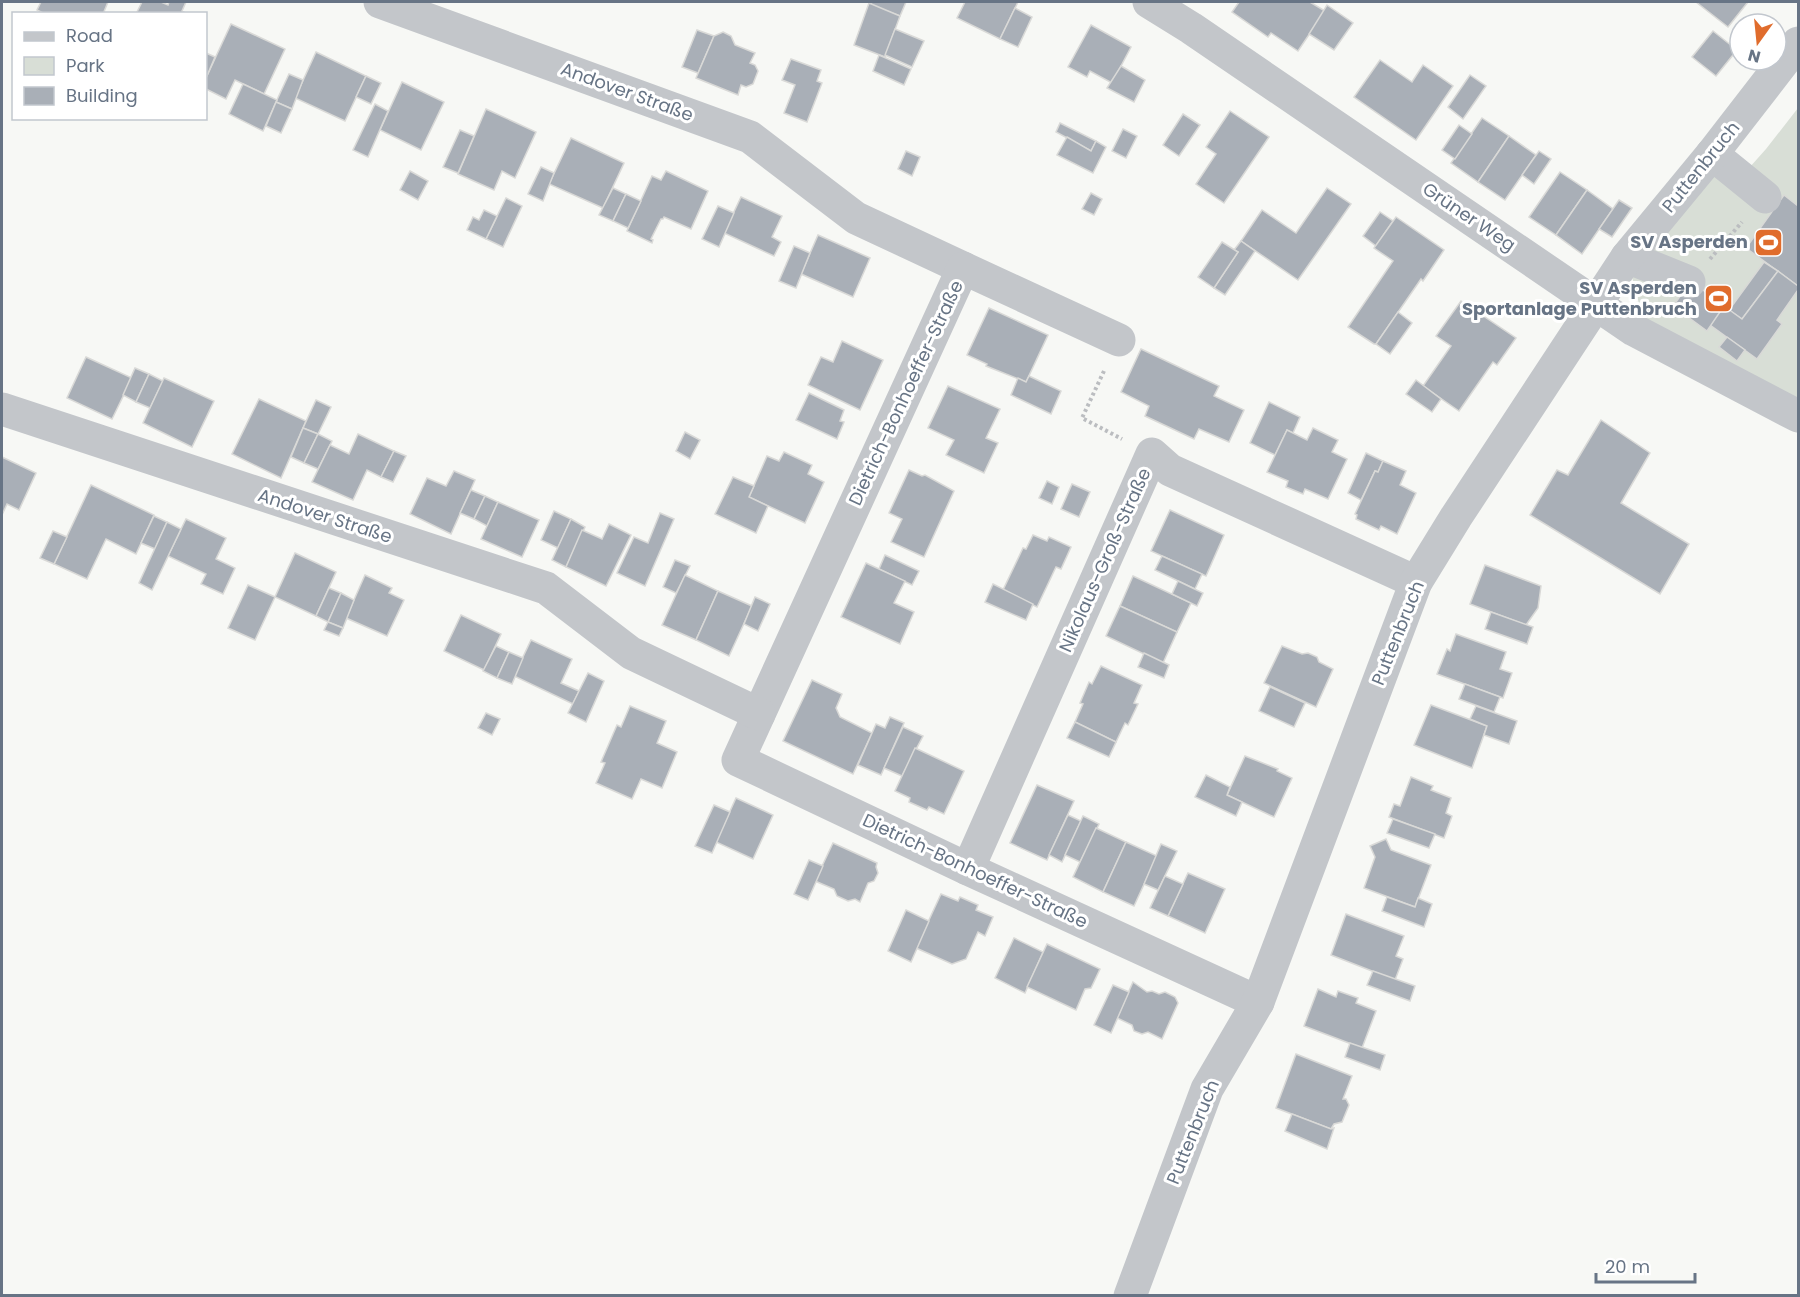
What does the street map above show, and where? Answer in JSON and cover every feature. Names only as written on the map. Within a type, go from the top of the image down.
[{"type":"street","name":"Andover Straße","points":[[380,2],[750,137],[856,218]]},
{"type":"street","name":"Grüner Weg","points":[[1149,2],[1211,41],[1648,339],[1798,416]]},
{"type":"street","name":"Puttenbruch","points":[[1130,1296],[1207,1089],[1258,1002],[1416,582],[1627,257],[1712,154],[1798,43]]},
{"type":"street","points":[[1712,154],[1765,197]]},
{"type":"street","name":"Dietrich-Bonhoeffer-Straße","points":[[856,218],[1119,340]]},
{"type":"street","points":[[1627,257],[1689,282]]},
{"type":"street","name":"Dietrich-Bonhoeffer-Straße","points":[[963,268],[738,760],[1258,1002]]},
{"type":"street","name":"Andover Straße","points":[[2,409],[546,588],[631,653],[759,714]]},
{"type":"street","name":"Nikolaus-Groß-Straße","points":[[969,869],[1152,454],[1170,470],[1416,582]]},
{"type":"path","points":[[1689,282],[1765,197]]},
{"type":"path","points":[[1119,340],[1082,418],[1152,454]]},
{"type":"green space","name":"SV Asperden Sportanlage Puttenbruch","points":[[1798,108],[1798,416],[1648,339],[1627,257],[1712,154],[1741,177]]},
{"type":"building","points":[[41,2],[108,2],[104,12],[41,12],[37,10]]},
{"type":"building","points":[[142,2],[161,2],[168,5],[169,2],[186,2],[182,11],[184,12],[137,12]]},
{"type":"building","points":[[872,2],[906,2],[900,16],[870,5]]},
{"type":"building","points":[[965,2],[1018,2],[1000,39],[957,18]]},
{"type":"building","points":[[1239,2],[1310,2],[1325,11],[1298,51],[1271,33],[1268,37],[1232,12]]},
{"type":"building","points":[[1696,2],[1748,2],[1740,12],[1728,12],[1728,27]]},
{"type":"building","points":[[869,3],[900,16],[885,57],[854,45]]},
{"type":"building","points":[[1327,5],[1353,23],[1334,50],[1309,34]]},
{"type":"building","points":[[1015,8],[1032,17],[1018,47],[1000,39]]},
{"type":"building","points":[[231,24],[285,49],[264,94],[235,80],[226,99],[207,90],[207,76]]},
{"type":"building","points":[[1091,25],[1131,47],[1112,83],[1090,71],[1087,77],[1068,67]]},
{"type":"building","points":[[895,29],[924,41],[912,67],[885,55]]},
{"type":"building","points":[[697,30],[714,36],[698,73],[682,67]]},
{"type":"building","points":[[1713,31],[1728,43],[1728,61],[1716,76],[1692,57]]},
{"type":"building","points":[[723,32],[731,36],[735,45],[755,53],[750,63],[755,65],[758,71],[753,84],[746,87],[741,85],[738,95],[696,78],[714,36]]},
{"type":"building","points":[[316,52],[366,76],[345,121],[295,98]]},
{"type":"building","points":[[207,53],[215,57],[207,76]]},
{"type":"building","points":[[879,55],[911,69],[904,85],[873,71]]},
{"type":"building","points":[[791,59],[821,70],[817,81],[822,83],[807,122],[784,113],[795,85],[782,80]]},
{"type":"building","points":[[1380,60],[1412,82],[1423,65],[1453,86],[1416,140],[1354,97]]},
{"type":"building","points":[[1121,66],[1145,80],[1134,102],[1107,88]]},
{"type":"building","points":[[289,74],[303,80],[292,109],[276,102]]},
{"type":"building","points":[[1470,75],[1486,86],[1463,119],[1448,107]]},
{"type":"building","points":[[366,76],[381,83],[371,104],[356,97]]},
{"type":"building","points":[[402,82],[444,102],[421,150],[380,130]]},
{"type":"building","points":[[243,84],[277,100],[263,131],[229,114]]},
{"type":"building","points":[[276,102],[292,109],[281,133],[266,126]]},
{"type":"building","points":[[375,104],[388,111],[368,157],[353,150]]},
{"type":"building","points":[[486,109],[536,132],[515,178],[502,171],[494,190],[458,174]]},
{"type":"building","points":[[1230,111],[1269,137],[1224,203],[1196,184],[1216,154],[1206,147]]},
{"type":"building","points":[[1183,114],[1200,125],[1179,156],[1163,145]]},
{"type":"building","points":[[1482,118],[1509,136],[1478,182],[1451,163]]},
{"type":"building","points":[[1060,123],[1096,141],[1091,151],[1056,132]]},
{"type":"building","points":[[1459,125],[1472,134],[1455,159],[1442,150]]},
{"type":"building","points":[[1123,129],[1137,136],[1126,158],[1112,151]]},
{"type":"building","points":[[460,130],[474,136],[458,173],[443,167]]},
{"type":"building","points":[[1509,136],[1536,155],[1505,200],[1478,182]]},
{"type":"building","points":[[1067,137],[1091,151],[1096,141],[1106,147],[1093,173],[1057,155]]},
{"type":"building","points":[[571,138],[624,163],[603,208],[549,184]]},
{"type":"building","points":[[906,151],[920,157],[912,176],[898,169]]},
{"type":"building","points":[[1539,151],[1551,159],[1534,184],[1522,175]]},
{"type":"building","points":[[541,167],[554,173],[543,201],[528,194]]},
{"type":"building","points":[[410,171],[428,181],[418,200],[400,190]]},
{"type":"building","points":[[666,171],[708,191],[691,229],[664,217],[651,239],[652,243],[627,231],[652,176],[661,180]]},
{"type":"building","points":[[1560,172],[1587,190],[1556,235],[1529,217]]},
{"type":"building","points":[[613,188],[626,194],[613,221],[599,215]]},
{"type":"building","points":[[1327,188],[1351,204],[1298,280],[1241,241],[1262,210],[1296,233]]},
{"type":"building","points":[[1587,190],[1613,209],[1582,254],[1556,235]]},
{"type":"building","points":[[1091,193],[1102,199],[1094,215],[1082,209]]},
{"type":"building","points":[[626,194],[641,201],[628,228],[613,221]]},
{"type":"building","points":[[1784,195],[1798,206],[1798,286],[1746,248]]},
{"type":"building","points":[[741,197],[782,216],[772,237],[781,242],[774,256],[724,233]]},
{"type":"building","points":[[506,198],[522,206],[503,247],[486,239]]},
{"type":"building","points":[[1619,200],[1632,208],[1612,237],[1599,229]]},
{"type":"building","points":[[718,206],[734,213],[719,247],[702,239]]},
{"type":"building","points":[[484,210],[497,216],[486,239],[467,230],[473,217],[479,220]]},
{"type":"building","points":[[1380,212],[1393,221],[1376,246],[1363,236]]},
{"type":"building","points":[[1396,217],[1444,250],[1374,344],[1348,327],[1393,261],[1374,248]]},
{"type":"building","points":[[818,235],[870,258],[853,297],[801,274]]},
{"type":"building","points":[[1241,241],[1255,251],[1225,295],[1214,288],[1238,252],[1234,250]]},
{"type":"building","points":[[1222,242],[1238,252],[1214,288],[1198,277]]},
{"type":"building","points":[[794,246],[810,253],[796,288],[779,281]]},
{"type":"building","points":[[1764,262],[1778,271],[1742,319],[1729,310]]},
{"type":"building","points":[[1778,271],[1798,286],[1798,290],[1777,320],[1782,324],[1757,359],[1710,325],[1724,306],[1742,319]]},
{"type":"building","points":[[1691,281],[1724,306],[1707,331],[1673,306]]},
{"type":"building","points":[[1461,301],[1516,338],[1497,365],[1493,362],[1459,411],[1423,386],[1451,346],[1436,336]]},
{"type":"building","points":[[989,308],[1048,335],[1026,382],[986,366],[987,364],[967,355]]},
{"type":"building","points":[[1398,312],[1412,323],[1390,354],[1376,344]]},
{"type":"building","points":[[1727,337],[1745,350],[1737,361],[1719,347]]},
{"type":"building","points":[[842,341],[883,360],[860,410],[808,385],[821,357],[833,362]]},
{"type":"building","points":[[1141,349],[1219,386],[1214,396],[1244,410],[1229,442],[1199,429],[1194,439],[1145,416],[1149,406],[1121,392]]},
{"type":"building","points":[[86,357],[132,378],[112,419],[67,398]]},
{"type":"building","points":[[135,368],[149,374],[136,402],[123,395]]},
{"type":"building","points":[[149,374],[163,381],[150,408],[136,402]]},
{"type":"building","points":[[1029,376],[1061,391],[1051,414],[1011,395],[1018,378],[1026,382]]},
{"type":"building","points":[[164,378],[214,401],[192,447],[143,423]]},
{"type":"building","points":[[1416,380],[1441,399],[1432,412],[1406,394]]},
{"type":"building","points":[[948,386],[1000,409],[986,438],[998,443],[984,473],[946,455],[954,440],[928,428]]},
{"type":"building","points":[[809,393],[844,410],[840,421],[844,422],[837,439],[796,420]]},
{"type":"building","points":[[259,399],[306,421],[281,478],[232,454]]},
{"type":"building","points":[[316,400],[331,407],[318,434],[303,428]]},
{"type":"building","points":[[1269,402],[1300,417],[1293,433],[1287,430],[1275,455],[1250,443]]},
{"type":"building","points":[[1601,420],[1650,453],[1621,503],[1689,544],[1660,594],[1530,515],[1557,470],[1568,475]]},
{"type":"building","points":[[303,428],[318,434],[304,463],[291,457]]},
{"type":"building","points":[[1313,428],[1338,440],[1332,452],[1347,459],[1328,499],[1305,489],[1303,494],[1286,487],[1288,481],[1267,472],[1287,430],[1307,440]]},
{"type":"building","points":[[685,432],[700,440],[690,459],[676,451]]},
{"type":"building","points":[[318,434],[332,441],[318,469],[304,463]]},
{"type":"building","points":[[358,434],[394,451],[381,477],[367,470],[353,500],[312,482],[330,445],[349,454]]},
{"type":"building","points":[[394,451],[406,456],[393,482],[381,477]]},
{"type":"building","points":[[784,452],[812,465],[808,474],[824,482],[805,523],[749,497],[767,456],[779,461]]},
{"type":"building","points":[[1366,453],[1383,461],[1378,472],[1375,471],[1361,500],[1348,493]]},
{"type":"building","points":[[2,457],[36,473],[19,510],[7,504],[2,515]]},
{"type":"building","points":[[1383,461],[1406,471],[1400,485],[1416,493],[1397,534],[1381,526],[1379,530],[1356,519],[1355,514],[1375,471],[1378,472]]},
{"type":"building","points":[[909,470],[922,476],[925,475],[954,491],[924,557],[891,542],[902,519],[889,513]]},
{"type":"building","points":[[454,471],[475,480],[451,534],[410,514],[427,478],[446,486]]},
{"type":"building","points":[[733,477],[754,486],[749,497],[768,506],[756,533],[715,514]]},
{"type":"building","points":[[1047,481],[1059,487],[1052,504],[1039,498]]},
{"type":"building","points":[[1072,484],[1090,492],[1079,517],[1061,509]]},
{"type":"building","points":[[91,485],[154,515],[136,554],[106,539],[87,579],[54,564]]},
{"type":"building","points":[[471,490],[485,496],[474,519],[460,513]]},
{"type":"building","points":[[485,496],[498,502],[487,526],[474,519]]},
{"type":"building","points":[[498,502],[539,520],[522,557],[481,539]]},
{"type":"building","points":[[1170,510],[1224,535],[1206,576],[1151,551]]},
{"type":"building","points":[[554,511],[571,519],[558,548],[541,540]]},
{"type":"building","points":[[660,513],[674,519],[645,586],[617,573],[634,537],[648,543]]},
{"type":"building","points":[[154,516],[167,522],[155,549],[141,543]]},
{"type":"building","points":[[186,519],[226,538],[216,559],[235,568],[223,594],[201,584],[206,574],[168,556]]},
{"type":"building","points":[[571,519],[585,527],[566,567],[552,560]]},
{"type":"building","points":[[167,522],[181,529],[152,590],[139,583]]},
{"type":"building","points":[[609,524],[631,535],[606,586],[566,567],[582,530],[602,539]]},
{"type":"building","points":[[53,531],[67,537],[54,564],[40,558]]},
{"type":"building","points":[[1033,535],[1047,541],[1049,537],[1071,547],[1061,569],[1056,567],[1037,607],[1003,590],[1023,548],[1026,549]]},
{"type":"building","points":[[295,553],[336,572],[316,616],[275,597]]},
{"type":"building","points":[[885,555],[919,571],[912,585],[879,569]]},
{"type":"building","points":[[1162,556],[1202,574],[1195,589],[1155,570]]},
{"type":"building","points":[[675,560],[690,566],[676,593],[663,587]]},
{"type":"building","points":[[866,563],[905,581],[894,603],[914,612],[900,644],[841,617]]},
{"type":"building","points":[[1485,565],[1541,586],[1538,608],[1526,625],[1470,604]]},
{"type":"building","points":[[365,575],[392,588],[389,593],[404,600],[387,636],[346,618]]},
{"type":"building","points":[[685,575],[718,591],[696,640],[662,625]]},
{"type":"building","points":[[1133,576],[1191,603],[1177,632],[1120,606]]},
{"type":"building","points":[[1178,581],[1203,593],[1197,606],[1172,594]]},
{"type":"building","points":[[993,584],[1033,604],[1026,620],[985,602]]},
{"type":"building","points":[[248,585],[275,597],[255,640],[228,628]]},
{"type":"building","points":[[329,588],[341,593],[328,622],[316,616]]},
{"type":"building","points":[[718,591],[752,606],[729,656],[696,640]]},
{"type":"building","points":[[341,593],[354,600],[343,628],[328,622]]},
{"type":"building","points":[[755,597],[770,604],[758,631],[744,624]]},
{"type":"building","points":[[1120,606],[1177,632],[1163,663],[1106,636]]},
{"type":"building","points":[[1491,612],[1533,627],[1527,644],[1485,629]]},
{"type":"building","points":[[461,615],[501,634],[484,670],[444,651]]},
{"type":"building","points":[[328,622],[343,628],[339,636],[324,630]]},
{"type":"building","points":[[1456,634],[1506,652],[1500,669],[1512,673],[1503,698],[1437,674],[1447,649],[1450,651]]},
{"type":"building","points":[[531,640],[572,659],[561,683],[579,691],[573,704],[514,676]]},
{"type":"building","points":[[496,646],[509,652],[497,678],[483,671]]},
{"type":"building","points":[[1282,646],[1317,657],[1319,662],[1333,669],[1316,707],[1264,683]]},
{"type":"building","points":[[509,652],[523,658],[512,684],[497,678]]},
{"type":"building","points":[[1144,653],[1169,665],[1164,678],[1138,667]]},
{"type":"building","points":[[1101,666],[1142,685],[1134,703],[1138,704],[1128,725],[1125,723],[1116,742],[1075,722],[1089,682],[1092,684]]},
{"type":"building","points":[[588,673],[604,681],[586,722],[568,713]]},
{"type":"building","points":[[812,680],[842,694],[836,708],[840,717],[872,733],[853,774],[783,741]]},
{"type":"building","points":[[1465,684],[1500,697],[1494,712],[1459,699]]},
{"type":"building","points":[[1270,687],[1305,703],[1294,727],[1259,711]]},
{"type":"building","points":[[1431,705],[1487,726],[1472,768],[1414,745]]},
{"type":"building","points":[[630,706],[666,721],[657,743],[677,752],[662,788],[641,779],[632,799],[596,783],[605,763],[601,762],[617,725],[621,727]]},
{"type":"building","points":[[1476,706],[1517,721],[1509,744],[1484,735],[1487,726],[1470,719]]},
{"type":"building","points":[[486,713],[500,719],[492,735],[478,728]]},
{"type":"building","points":[[890,717],[904,723],[881,775],[858,765],[876,724],[885,728]]},
{"type":"building","points":[[1075,722],[1116,742],[1109,757],[1067,738]]},
{"type":"building","points":[[903,727],[923,736],[902,776],[884,768]]},
{"type":"building","points":[[915,748],[964,771],[944,814],[909,802],[910,798],[895,791]]},
{"type":"building","points":[[1245,756],[1278,769],[1277,771],[1292,778],[1274,817],[1227,795]]},
{"type":"building","points":[[1206,775],[1230,787],[1227,795],[1242,802],[1236,816],[1195,797]]},
{"type":"building","points":[[1411,777],[1433,786],[1431,790],[1451,798],[1446,813],[1452,816],[1444,838],[1389,817],[1394,804],[1400,806]]},
{"type":"building","points":[[1037,785],[1074,801],[1047,860],[1010,843]]},
{"type":"building","points":[[736,798],[773,815],[753,859],[716,842]]},
{"type":"building","points":[[714,805],[730,812],[712,853],[695,846]]},
{"type":"building","points":[[1068,815],[1081,821],[1062,862],[1049,855]]},
{"type":"building","points":[[1083,816],[1099,824],[1080,862],[1065,855]]},
{"type":"building","points":[[1393,819],[1435,834],[1429,848],[1387,833]]},
{"type":"building","points":[[1096,828],[1126,842],[1103,892],[1073,877]]},
{"type":"building","points":[[1386,839],[1391,850],[1431,865],[1415,907],[1364,888],[1375,857],[1370,846]]},
{"type":"building","points":[[1126,842],[1157,856],[1134,906],[1103,892]]},
{"type":"building","points":[[833,843],[877,863],[878,873],[874,881],[868,883],[860,902],[855,899],[848,901],[837,896],[834,889],[815,881]]},
{"type":"building","points":[[1161,844],[1177,851],[1158,890],[1144,884]]},
{"type":"building","points":[[809,860],[823,866],[808,900],[794,894]]},
{"type":"building","points":[[1188,873],[1225,889],[1205,933],[1168,916]]},
{"type":"building","points":[[1165,876],[1183,884],[1168,916],[1150,908]]},
{"type":"building","points":[[941,894],[958,901],[960,897],[978,905],[976,910],[993,917],[985,936],[978,932],[966,959],[952,964],[916,948]]},
{"type":"building","points":[[1387,897],[1415,907],[1418,898],[1432,904],[1424,927],[1382,911]]},
{"type":"building","points":[[906,910],[929,921],[911,962],[888,951]]},
{"type":"building","points":[[1346,914],[1404,936],[1396,956],[1403,959],[1395,980],[1331,955]]},
{"type":"building","points":[[1014,938],[1043,952],[1025,993],[995,978]]},
{"type":"building","points":[[1047,944],[1100,969],[1091,988],[1085,989],[1076,1010],[1027,987]]},
{"type":"building","points":[[1373,971],[1415,986],[1410,1001],[1367,985]]},
{"type":"building","points":[[1133,982],[1147,992],[1152,991],[1159,994],[1165,992],[1175,997],[1178,1003],[1162,1039],[1148,1032],[1142,1034],[1134,1031],[1132,1025],[1117,1018]]},
{"type":"building","points":[[1113,985],[1129,992],[1111,1033],[1094,1025]]},
{"type":"building","points":[[1318,989],[1336,997],[1338,991],[1358,998],[1356,1003],[1376,1011],[1362,1048],[1304,1026]]},
{"type":"building","points":[[1350,1043],[1385,1055],[1380,1070],[1345,1057]]},
{"type":"building","points":[[1296,1054],[1352,1076],[1343,1099],[1346,1099],[1349,1105],[1342,1122],[1334,1124],[1331,1129],[1276,1108]]},
{"type":"building","points":[[1292,1114],[1331,1129],[1334,1128],[1327,1149],[1285,1131]]},
{"type":"place","name":"SV Asperden","points":[[1769,242]]},
{"type":"place","name":"SV Asperden Sportanlage Puttenbruch","points":[[1718,298]]}]
